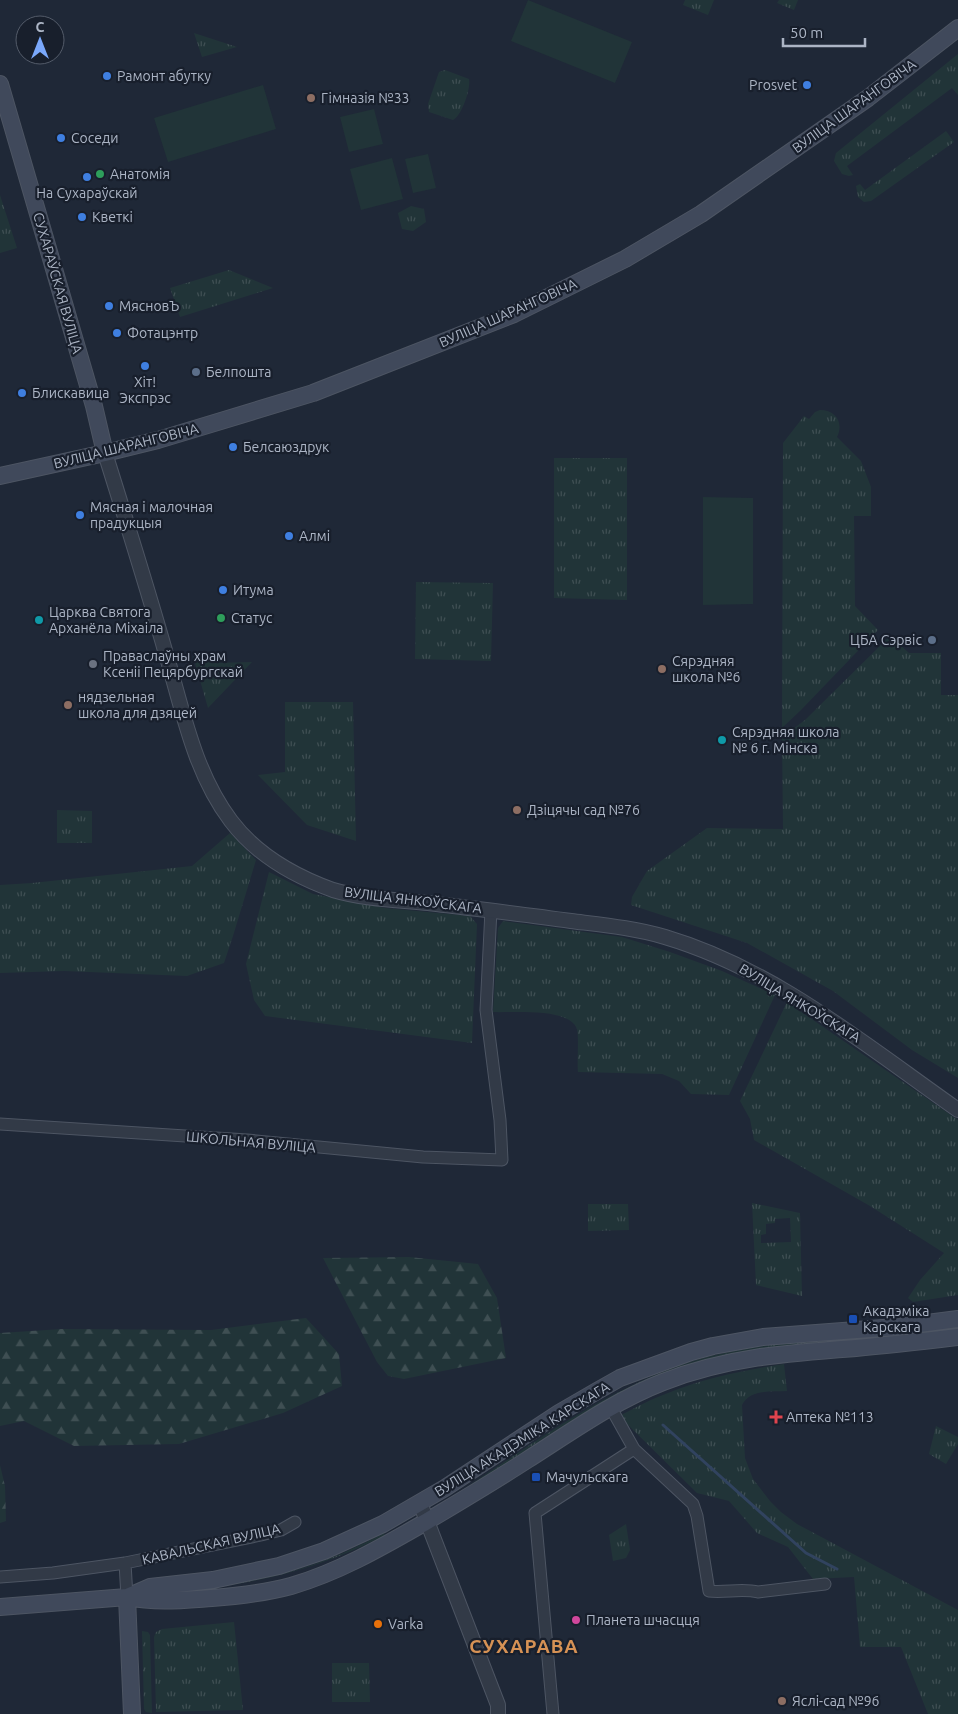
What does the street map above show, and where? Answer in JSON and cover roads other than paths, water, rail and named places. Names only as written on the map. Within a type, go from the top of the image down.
[{"type":"main road","name":"ВУЛІЦА ШАРАНГОВІЧА","points":[[0,476],[158,440],[324,389],[514,314],[624,259],[701,214],[868,98],[958,28]]},
{"type":"main road","name":"СУХАРАЎСКАЯ ВУЛІЦА","points":[[0,84],[94,406],[105,453]]},
{"type":"main road","name":"ВУЛІЦА АКАДЭМІКА КАРСКАГА","points":[[127,1597],[150,1587],[213,1580],[298,1560],[354,1539],[420,1503],[502,1452],[559,1413],[620,1378],[691,1352],[763,1337],[896,1327],[958,1319]]},
{"type":"main road","name":"ВУЛІЦА АКАДЭМІКА КАРСКАГА","points":[[0,1607],[127,1597],[146,1601],[167,1601],[230,1596],[289,1586],[333,1571],[379,1549],[455,1506],[611,1408],[668,1380],[733,1361],[784,1353],[857,1348],[958,1337]]},
{"type":"main road","points":[[127,1597],[132,1714]]},
{"type":"street","name":"ВУЛІЦА ЯНКОЎСКАГА","points":[[105,453],[167,655],[190,742],[216,799],[244,837],[264,855],[289,871],[336,890],[362,896],[491,910],[624,928],[665,937],[713,954],[747,969],[828,1018],[873,1048],[958,1110]]},
{"type":"street","name":"ШКОЛЬНАЯ ВУЛІЦА","points":[[0,1124],[248,1140],[424,1157],[502,1160],[500,1120],[486,1010],[491,910]]},
{"type":"street","points":[[611,1408],[634,1449],[693,1504],[697,1516],[709,1591],[749,1590],[758,1592],[825,1584]]},
{"type":"street","points":[[553,1714],[535,1513],[634,1449]]},
{"type":"street","points":[[420,1503],[498,1705],[498,1714]]},
{"type":"street","name":"КАВАЛЬСКАЯ ВУЛІЦА","points":[[0,1577],[53,1573],[125,1563],[281,1530],[295,1522]]},
{"type":"street","name":"КАВАЛЬСКАЯ ВУЛІЦА","points":[[125,1563],[127,1597]]},
{"type":"waterway","points":[[663,1425],[806,1553],[837,1569]]},
{"type":"place","name":"Рамонт абутку","points":[[107,76]]},
{"type":"place","name":"Prosvet","points":[[807,85]]},
{"type":"place","name":"Гімназія №33","points":[[311,98]]},
{"type":"place","name":"Соседи","points":[[61,138]]},
{"type":"place","name":"Анатомія","points":[[100,174]]},
{"type":"place","name":"На Сухараўскай","points":[[87,177]]},
{"type":"place","name":"Кветкі","points":[[82,217]]},
{"type":"place","name":"МясновЪ","points":[[109,306]]},
{"type":"place","name":"Фотацэнтр","points":[[117,333]]},
{"type":"place","name":"Хіт! Экспрэс","points":[[145,366]]},
{"type":"place","name":"Белпошта","points":[[196,372]]},
{"type":"place","name":"Блискавица","points":[[22,393]]},
{"type":"place","name":"Белсаюздрук","points":[[233,447]]},
{"type":"place","name":"Мясная і малочная прадукцыя","points":[[80,515]]},
{"type":"place","name":"Алмі","points":[[289,536]]},
{"type":"place","name":"Итума","points":[[223,590]]},
{"type":"place","name":"Статус","points":[[221,618]]},
{"type":"place","name":"Царква Святога Арханёла Міхаіла","points":[[39,620]]},
{"type":"place","name":"ЦБА Сэрвіс","points":[[932,640]]},
{"type":"place","name":"Праваслаўны храм Ксеніі Пецярбургскай","points":[[93,664]]},
{"type":"place","name":"Сярэдняя школа №6","points":[[662,669]]},
{"type":"place","name":"нядзельная школа для дзяцей","points":[[68,705]]},
{"type":"place","name":"Сярэдняя школа № 6 г. Мінска","points":[[722,740]]},
{"type":"place","name":"Дзіцячы сад №76","points":[[517,810]]},
{"type":"place","name":"Акадэміка Карскага","points":[[853,1319]]},
{"type":"place","name":"Аптека №113","points":[[776,1417]]},
{"type":"place","name":"Мачульскага","points":[[536,1477]]},
{"type":"place","name":"Планета шчасцця","points":[[576,1620]]},
{"type":"place","name":"Varka","points":[[378,1624]]},
{"type":"place","name":"Яслі-сад №96","points":[[782,1701]]},
{"type":"district","name":"СУХАРАВА","points":[[524,1646]]}]
